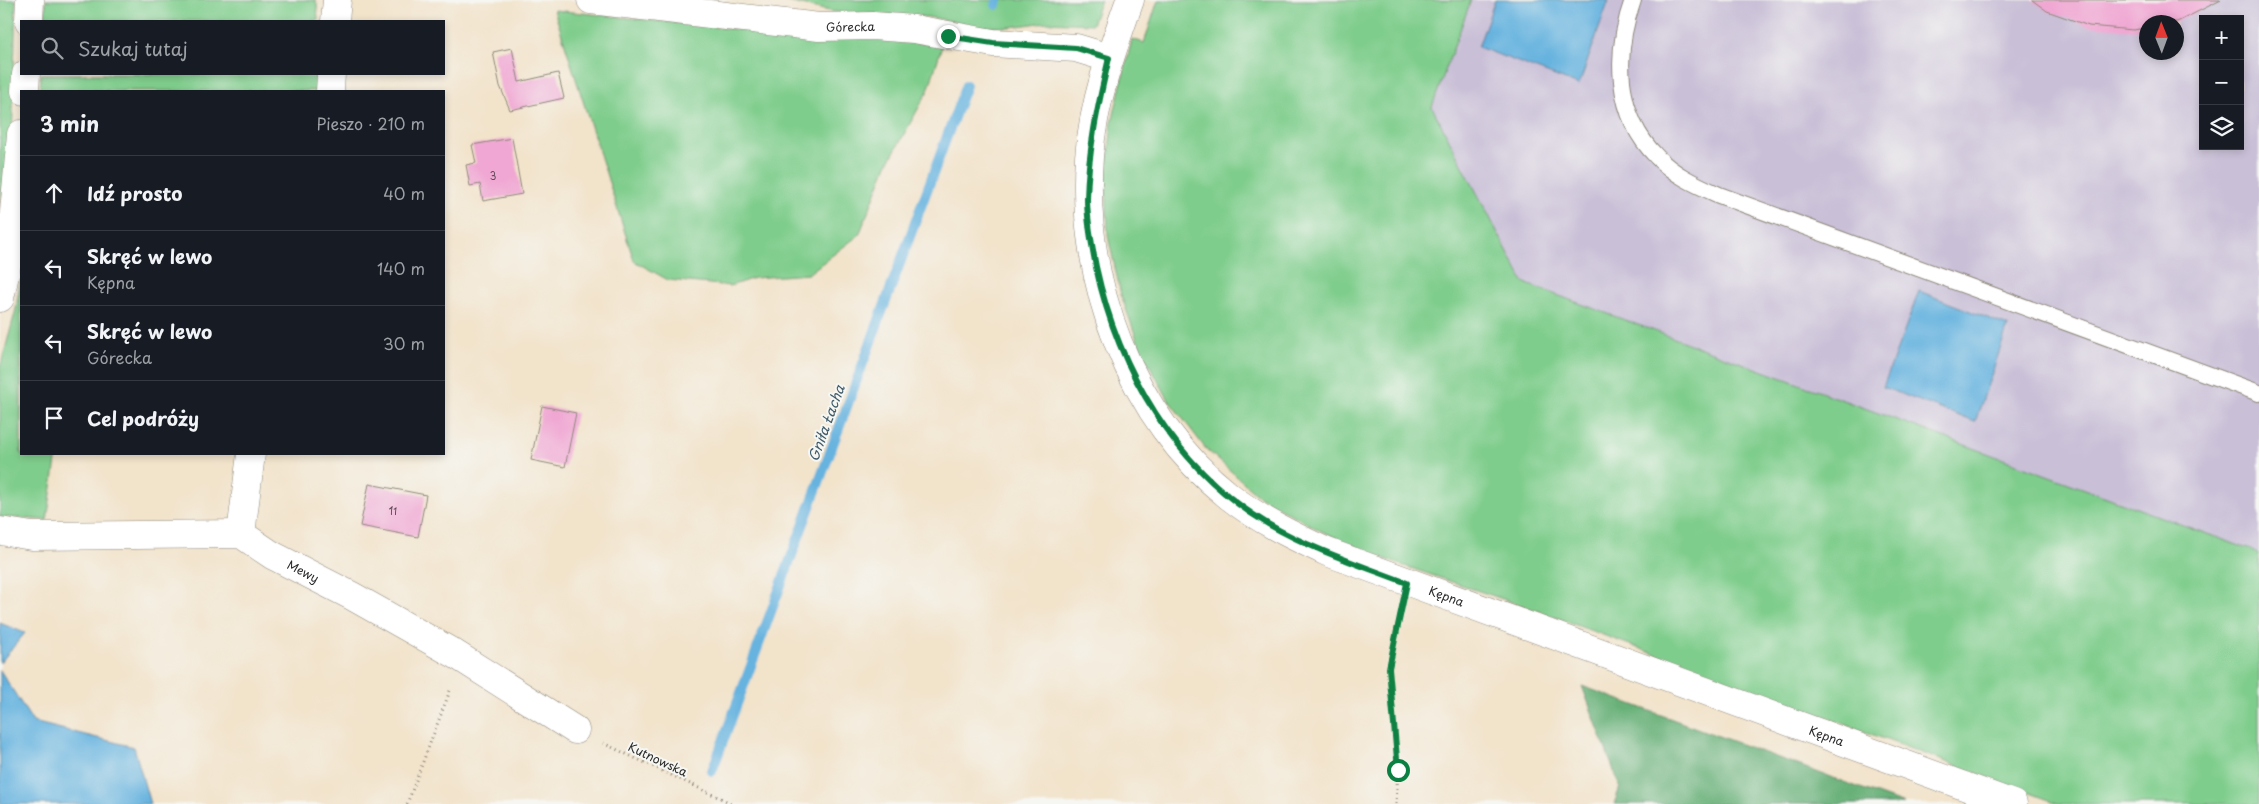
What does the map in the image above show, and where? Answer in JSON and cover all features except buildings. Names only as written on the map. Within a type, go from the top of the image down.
[{"type":"street","points":[[29,20],[30,0]]},
{"type":"street","points":[[335,20],[337,0]]},
{"type":"street","name":"Górecka","points":[[591,0],[819,27],[873,26],[914,29],[993,43],[1076,48],[1109,58]]},
{"type":"street","name":"Kępna","points":[[1130,0],[1109,58],[1096,113],[1089,154],[1087,201],[1092,248],[1101,287],[1119,345],[1141,392],[1188,457],[1228,496],[1276,528],[1327,552],[1407,583],[2013,804]]},
{"type":"street","points":[[25,90],[26,75]]},
{"type":"street","points":[[330,90],[331,75]]},
{"type":"street","points":[[0,298],[11,246],[20,145]]},
{"type":"street","points":[[0,531],[32,536],[241,534],[252,455]]},
{"type":"street","name":"Mewy","points":[[241,534],[272,555],[352,596],[462,659],[575,730]]},
{"type":"lane","points":[[1633,0],[1623,32],[1621,54],[1621,77],[1625,100],[1642,138],[1657,158],[1679,175],[1719,195],[2259,393]]},
{"type":"path","points":[[1396,804],[1398,770],[1389,668],[1407,583]]},
{"type":"path","points":[[407,804],[462,659]]},
{"type":"path","name":"Kutnowska","points":[[575,730],[733,804]]},
{"type":"shaded area","points":[[1471,0],[2259,0],[2259,553],[1524,283],[1432,107]]},
{"type":"green space","points":[[0,0],[16,0],[12,147],[0,203]]},
{"type":"green space","points":[[46,0],[315,0],[318,20],[45,20]]},
{"type":"green space","points":[[779,0],[1101,0],[1092,24],[1047,22],[1010,27],[974,27],[958,22],[927,17],[834,12]]},
{"type":"green space","points":[[1158,0],[1471,0],[1432,107],[1524,283],[2259,553],[2259,804],[2060,804],[1538,611],[1390,561],[1321,531],[1260,497],[1206,449],[1170,402],[1140,348],[1121,295],[1108,236],[1106,181],[1112,122],[1132,39],[1144,43]]},
{"type":"green space","points":[[554,10],[809,37],[883,38],[942,46],[928,91],[887,165],[859,235],[808,274],[754,278],[730,286],[668,280],[634,261]]},
{"type":"green space","points":[[41,75],[318,75],[317,90],[40,90]]},
{"type":"green space","points":[[20,282],[20,455],[57,455],[47,520],[0,517],[0,368],[16,309]]},
{"type":"green space","points":[[1582,686],[1904,804],[1614,804],[1620,787]]},
{"type":"water","points":[[1495,0],[1609,0],[1579,85],[1478,47]]},
{"type":"water","points":[[1919,291],[2008,326],[1975,422],[1883,387]]},
{"type":"water","points":[[0,623],[25,633],[0,663]]},
{"type":"water","points":[[0,670],[33,722],[134,747],[150,804],[0,804]]},
{"type":"waterway","name":"Gniła Łacha","points":[[996,5],[998,0]]},
{"type":"waterway","name":"Gniła Łacha","points":[[712,771],[966,85]]},
{"type":"route","points":[[948,36],[993,43],[1040,44],[1076,48],[1109,58],[1096,113],[1089,154],[1087,201],[1092,248],[1101,287],[1119,345],[1141,392],[1164,426],[1188,457],[1228,496],[1267,524],[1327,552],[1407,583],[1389,668],[1398,770]]}]
